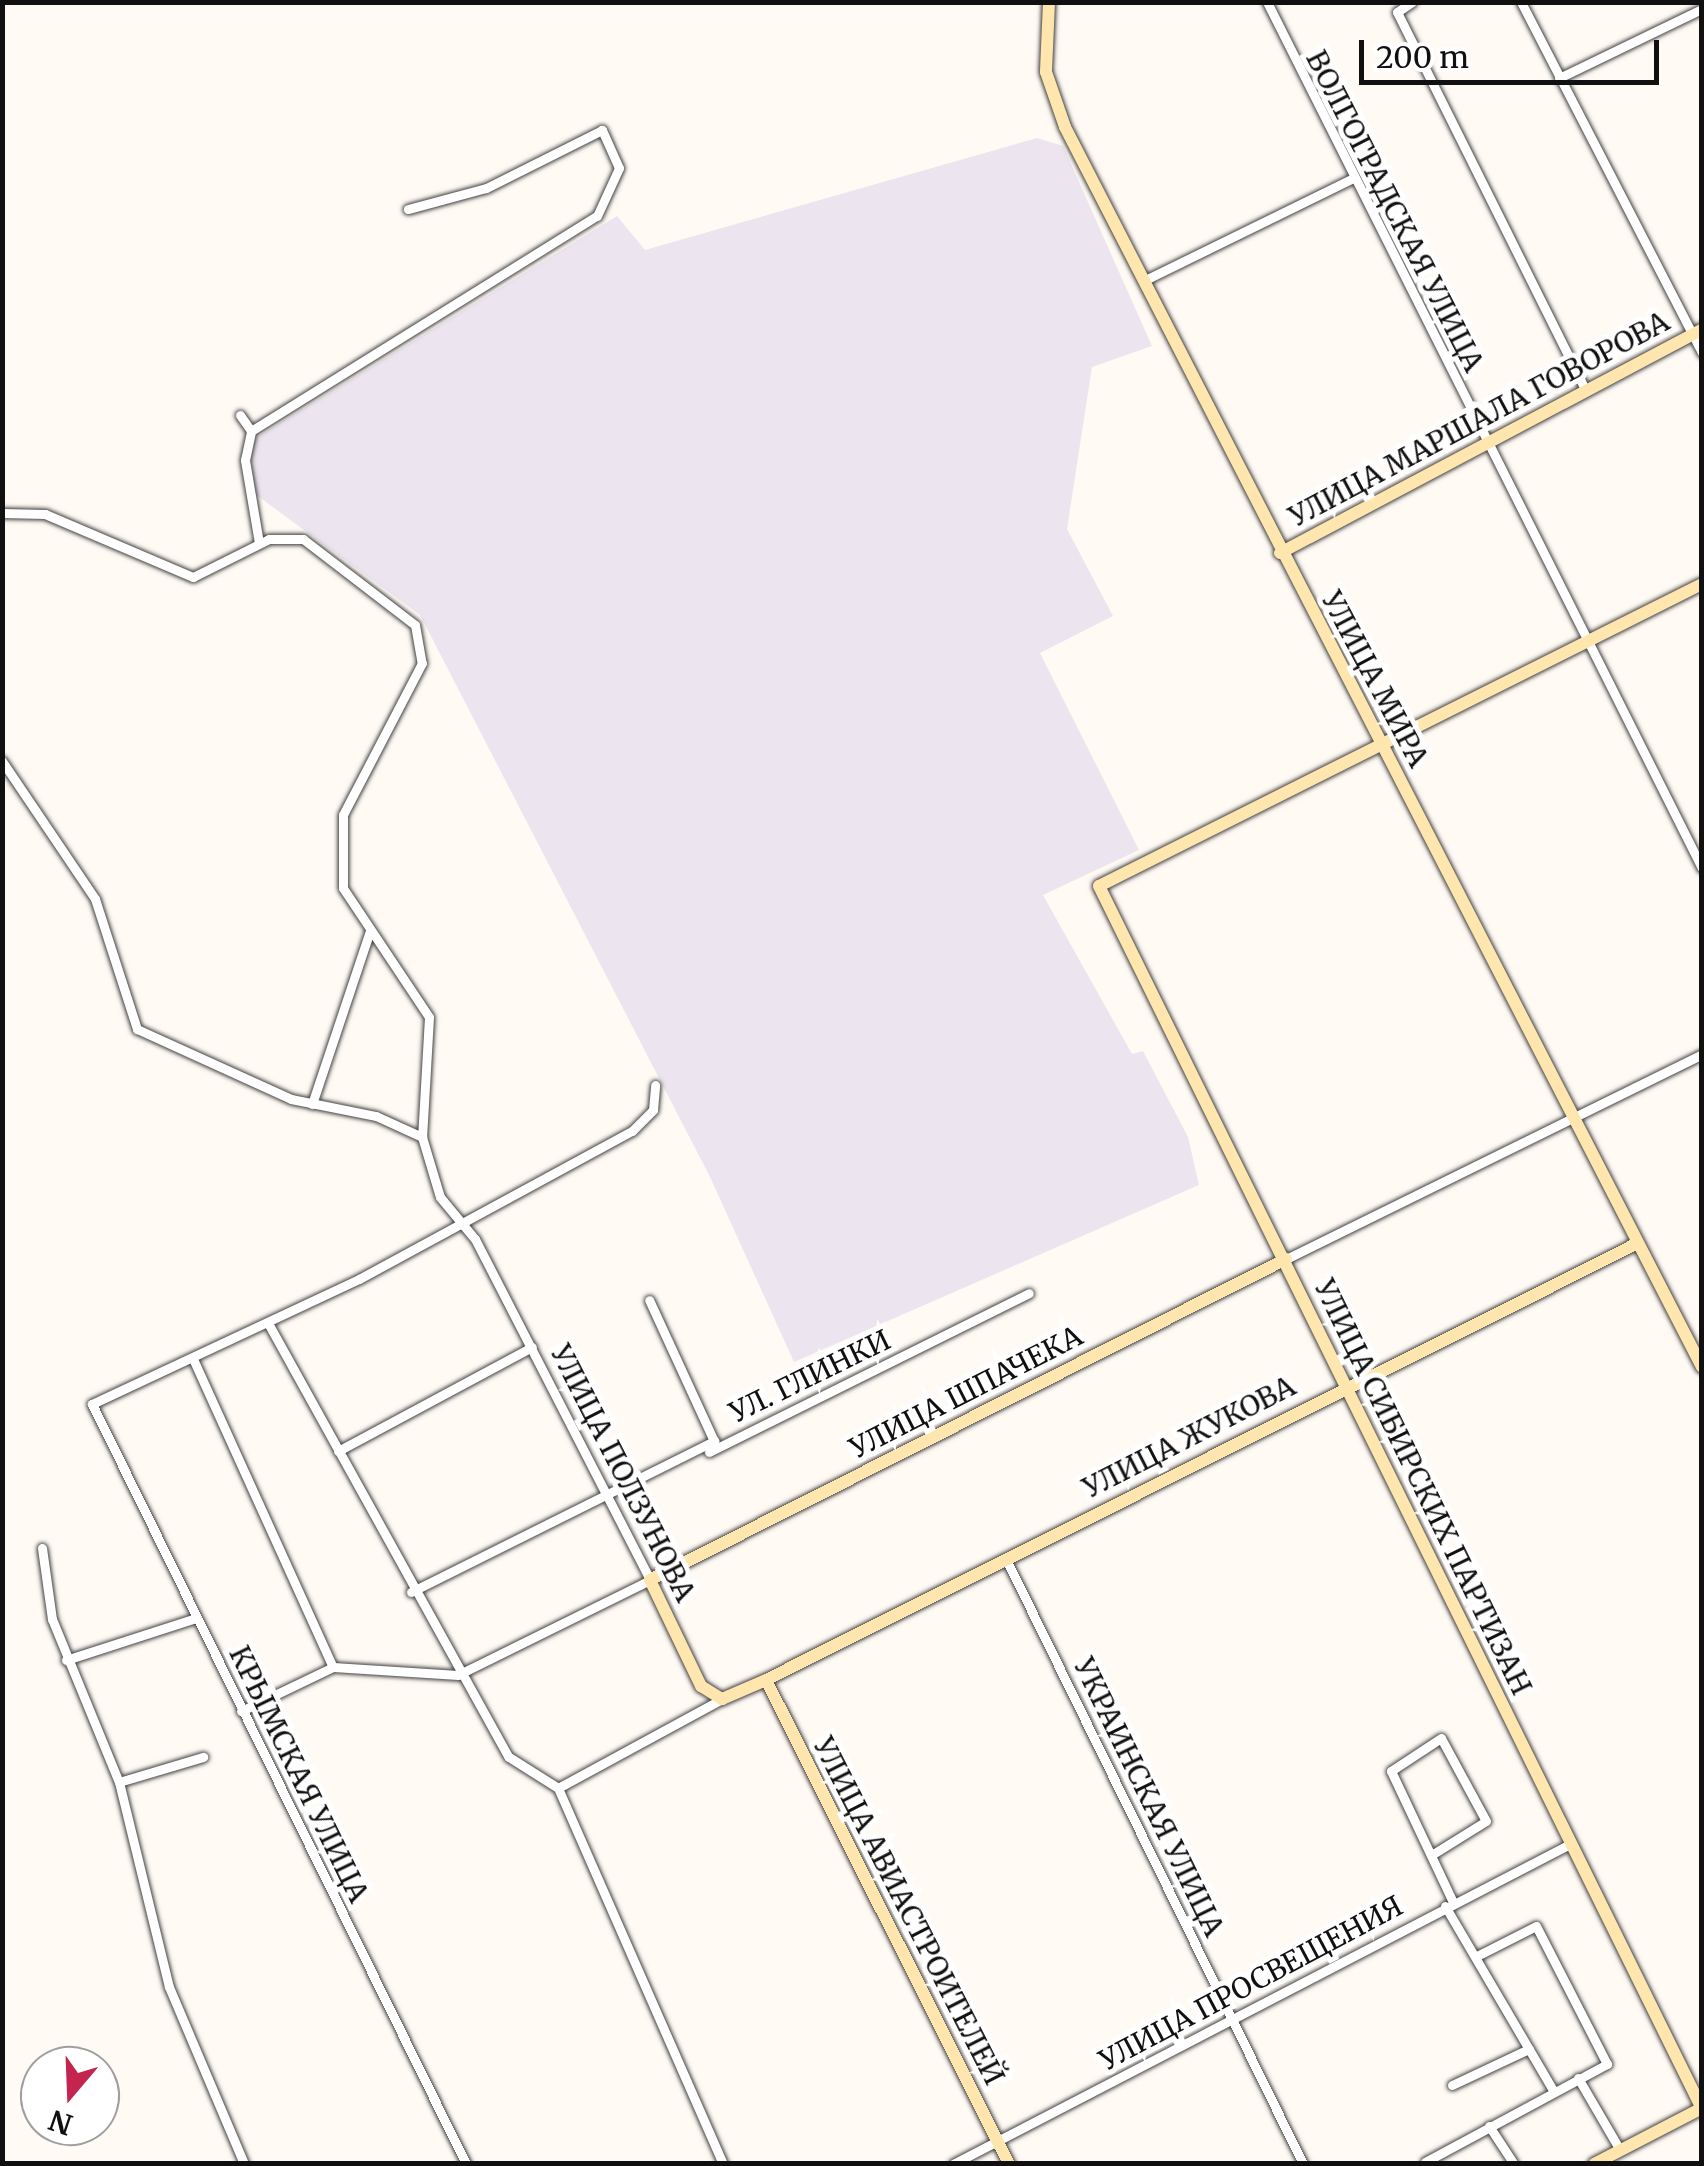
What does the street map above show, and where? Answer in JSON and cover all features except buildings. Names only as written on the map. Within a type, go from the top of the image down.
[{"type":"street","name":"УЛИЦА МИРА","points":[[1049,2],[1050,89],[1280,553],[1702,1367]]},
{"type":"street","name":"ВОЛГОГРАДСКАЯ УЛИЦА","points":[[1267,2],[1351,179],[1702,868]]},
{"type":"street","points":[[1412,2],[1397,12],[1585,389]]},
{"type":"street","points":[[1521,2],[1697,332],[1702,353]]},
{"type":"street","points":[[1559,78],[1702,8]]},
{"type":"street","points":[[250,431],[598,216],[618,168],[602,130],[486,188],[408,209]]},
{"type":"street","points":[[1142,281],[1351,179]]},
{"type":"street","name":"УЛИЦА МАРШАЛА ГОВОРОВА","points":[[1280,553],[1485,440],[1697,332]]},
{"type":"street","points":[[240,415],[250,431],[245,460],[259,543]]},
{"type":"street","points":[[2,514],[45,514],[174,573],[210,574],[259,543],[281,535],[317,548],[388,601],[426,646],[343,815],[343,888],[429,1018],[422,1137],[312,1104],[137,1029],[95,899],[2,762]]},
{"type":"street","points":[[1382,744],[1702,584]]},
{"type":"street","name":"УЛИЦА СИБИРСКИХ ПАРТИЗАН","points":[[1382,744],[1099,886],[1701,2109]]},
{"type":"street","points":[[2,783],[16,781]]},
{"type":"street","points":[[312,1104],[370,931]]},
{"type":"street","name":"УЛИЦА ШПАЧЕКА","points":[[241,1710],[333,1667],[458,1674],[1572,1113],[1702,1054]]},
{"type":"street","points":[[333,1667],[194,1361],[632,1130],[648,1120],[655,1085]]},
{"type":"street","name":"УЛИЦА ПОЛЗУНОВА","points":[[422,1137],[440,1197],[461,1223],[532,1347],[612,1500],[701,1686],[722,1699]]},
{"type":"street","name":"УЛИЦА ЖУКОВА","points":[[766,1680],[1344,1386],[1638,1243]]},
{"type":"street","name":"УЛ. ГЛИНКИ","points":[[612,1500],[1028,1293]]},
{"type":"street","points":[[412,1592],[612,1500],[714,1441],[649,1300]]},
{"type":"street","points":[[268,1323],[458,1674],[475,1686],[509,1757],[558,1788],[723,2164]]},
{"type":"street","points":[[338,1451],[532,1347]]},
{"type":"street","name":"КРЫМСКАЯ УЛИЦА","points":[[194,1361],[92,1404],[466,2164]]},
{"type":"street","points":[[42,1548],[66,1660],[119,1782],[172,1997],[244,2164]]},
{"type":"street","name":"УКРАИНСКАЯ УЛИЦА","points":[[1006,1559],[1304,2164]]},
{"type":"street","points":[[66,1660],[196,1618]]},
{"type":"street","points":[[558,1788],[722,1699],[766,1680]]},
{"type":"street","name":"УЛИЦА АВИАСТРОИТЕЛЕЙ","points":[[766,1680],[1008,2164]]},
{"type":"street","points":[[1432,1854],[1486,1821],[1441,1738],[1391,1768],[1475,1957],[1553,2090]]},
{"type":"street","points":[[119,1782],[204,1757]]},
{"type":"street","name":"УЛИЦА ПРОСВЕЩЕНИЯ","points":[[954,2164],[1570,1844]]},
{"type":"street","points":[[1425,2162],[1607,2064],[1536,1926],[1475,1957]]},
{"type":"street","points":[[1452,2085],[1529,2048]]},
{"type":"street","points":[[1578,2078],[1620,2150]]},
{"type":"street","points":[[1594,2164],[1701,2109]]},
{"type":"street","points":[[1489,2126],[1514,2164]]},
{"type":"shaded area","points":[[1037,138],[1063,146],[1152,346],[1092,367],[1067,529],[1113,616],[1040,653],[1139,850],[1043,895],[1132,1054],[1143,1051],[1188,1137],[1199,1185],[794,1362],[710,1177],[420,615],[255,494],[249,442],[617,216],[645,250]]}]
